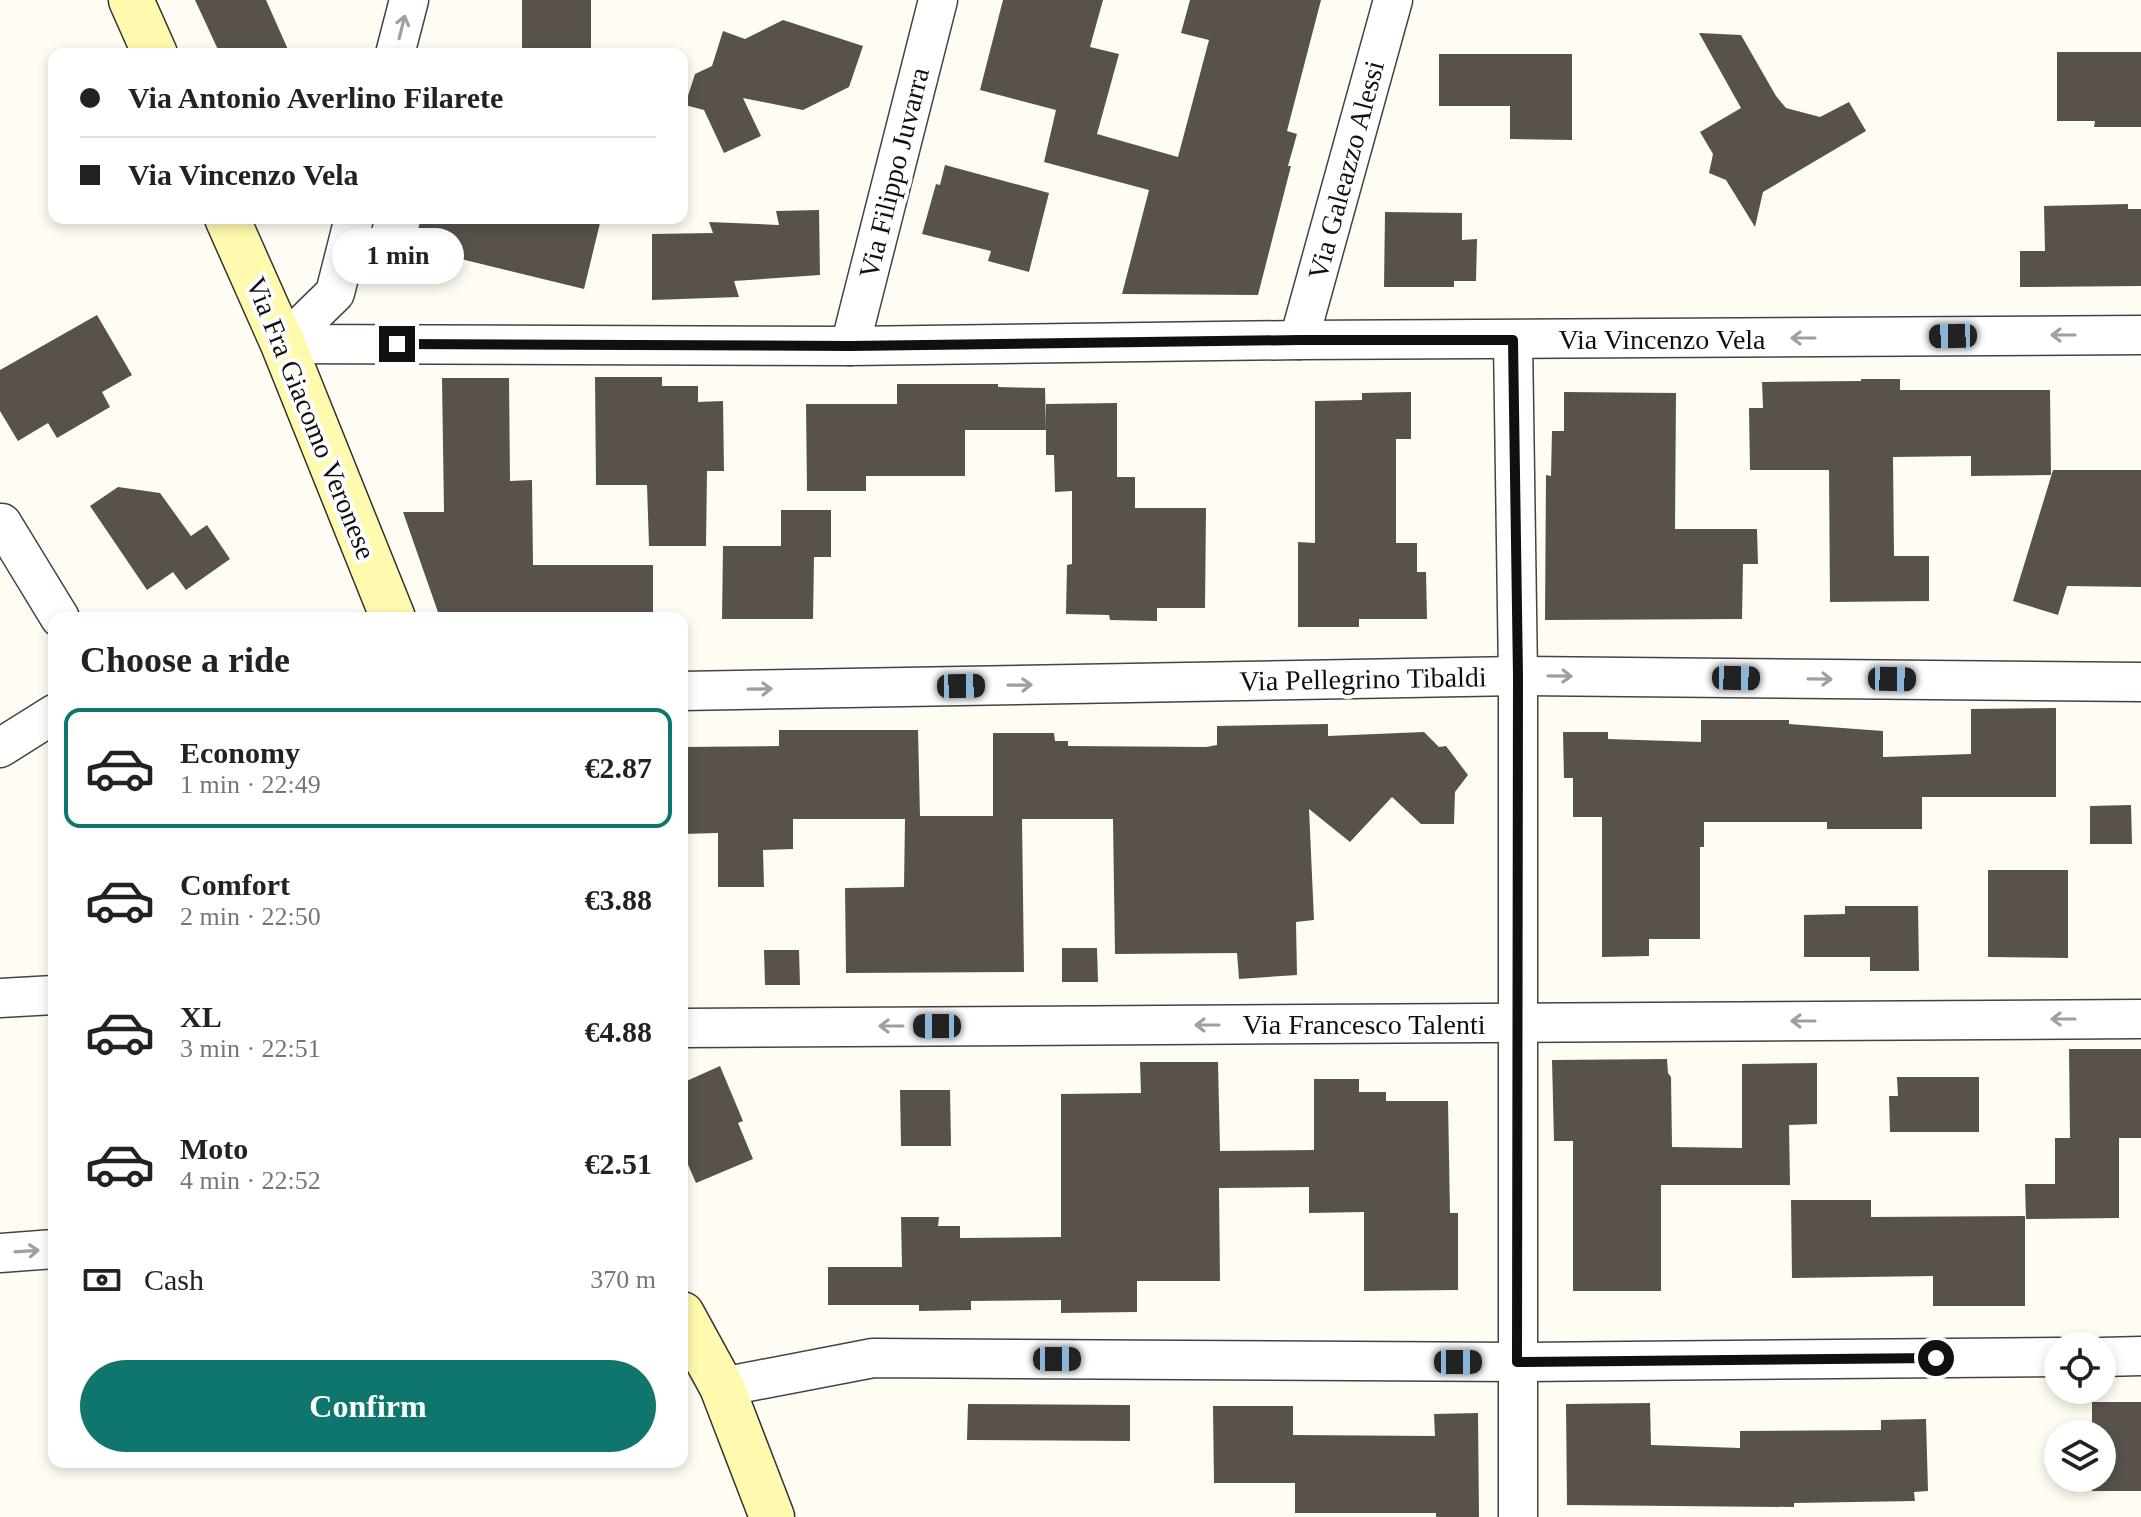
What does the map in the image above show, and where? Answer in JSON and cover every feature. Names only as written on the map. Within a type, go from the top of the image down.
[{"type":"street","points":[[131,0],[152,48]]},
{"type":"street","points":[[397,48],[409,0]]},
{"type":"street","name":"Via Filippo Juvarra","points":[[850,346],[938,0]]},
{"type":"street","points":[[1392,0],[1414,0]]},
{"type":"street","name":"Via Galeazzo Alessi","points":[[1299,340],[1392,0]]},
{"type":"street","name":"Via Fra Giacomo Veronese","points":[[230,224],[283,344],[391,612]]},
{"type":"street","points":[[283,344],[335,293],[352,224]]},
{"type":"street","points":[[335,293],[366,344]]},
{"type":"street","name":"Via Vincenzo Vela","points":[[283,344],[850,346],[2141,335]]},
{"type":"street","points":[[1513,340],[1518,676],[1518,1517]]},
{"type":"street","points":[[2,523],[56,612]]},
{"type":"street","name":"Via Pellegrino Tibaldi","points":[[688,691],[1518,676],[2141,682]]},
{"type":"street","points":[[0,748],[48,718]]},
{"type":"street","points":[[0,998],[48,995]]},
{"type":"street","name":"Via Francesco Talenti","points":[[688,1028],[2141,1019]]},
{"type":"street","points":[[0,1253],[48,1249]]},
{"type":"street","points":[[688,1325],[722,1387],[772,1517]]},
{"type":"street","points":[[2116,1357],[2141,1356]]},
{"type":"street","points":[[722,1387],[873,1358],[1517,1362],[2044,1357]]},
{"type":"building","points":[[195,0],[266,0],[287,48],[217,48]]},
{"type":"building","points":[[522,0],[591,0],[591,48],[522,48]]},
{"type":"building","points":[[1003,0],[1103,0],[1090,47],[1119,54],[1097,134],[1178,157],[1209,40],[1181,33],[1190,0],[1321,0],[1287,131],[1297,134],[1258,295],[1122,294],[1149,190],[1044,162],[1056,110],[980,90]]},
{"type":"building","points":[[783,20],[863,46],[849,87],[803,110],[743,98],[761,136],[724,153],[704,110],[688,106],[688,96],[695,74],[712,66],[723,31],[745,39]]},
{"type":"building","points":[[1699,33],[1741,35],[1786,108],[1820,117],[1849,102],[1866,131],[1763,192],[1755,227],[1726,180],[1709,173],[1713,154],[1700,132],[1741,108]]},
{"type":"building","points":[[2057,52],[2141,52],[2141,127],[2094,127],[2095,121],[2057,121]]},
{"type":"building","points":[[1439,54],[1572,54],[1572,140],[1510,139],[1510,106],[1439,106]]},
{"type":"building","points":[[945,165],[1049,193],[1029,272],[988,261],[991,251],[922,234],[936,184],[940,185]]},
{"type":"building","points":[[2128,204],[2128,209],[2141,209],[2141,286],[2020,287],[2020,251],[2045,251],[2044,206]]},
{"type":"building","points":[[819,210],[820,275],[734,281],[739,297],[652,300],[652,234],[713,233],[709,222],[779,225],[776,211]]},
{"type":"building","points":[[1385,212],[1462,213],[1462,240],[1477,239],[1476,281],[1454,281],[1454,287],[1384,287]]},
{"type":"building","points":[[419,224],[600,224],[584,289],[461,259],[460,264],[412,253]]},
{"type":"building","points":[[97,315],[132,375],[102,392],[110,407],[57,438],[48,423],[18,441],[0,411],[0,370]]},
{"type":"building","points":[[595,377],[662,377],[662,386],[698,386],[698,402],[723,401],[724,471],[707,471],[706,546],[649,546],[647,485],[596,485]]},
{"type":"building","points":[[442,378],[509,378],[510,481],[532,480],[533,565],[653,565],[653,612],[438,612],[403,512],[444,512]]},
{"type":"building","points":[[1900,379],[1900,390],[2050,390],[2051,475],[1971,476],[1971,456],[1893,457],[1894,556],[1929,556],[1929,601],[1830,602],[1829,470],[1750,470],[1749,408],[1763,408],[1762,382]]},
{"type":"building","points":[[897,384],[998,384],[998,387],[1045,388],[1046,430],[965,430],[965,476],[866,476],[866,491],[807,491],[806,404],[897,404]]},
{"type":"building","points":[[1411,392],[1411,439],[1396,439],[1396,543],[1417,543],[1417,572],[1426,572],[1427,619],[1359,619],[1359,627],[1298,627],[1298,542],[1315,543],[1315,401],[1362,400],[1362,393]]},
{"type":"building","points":[[1564,392],[1676,393],[1675,529],[1757,529],[1758,564],[1743,564],[1742,619],[1545,620],[1546,475],[1551,476],[1552,431],[1564,431]]},
{"type":"building","points":[[1117,403],[1117,477],[1135,477],[1135,508],[1206,508],[1205,608],[1157,608],[1157,621],[1110,620],[1109,615],[1066,614],[1067,565],[1072,564],[1072,491],[1055,492],[1054,455],[1046,455],[1046,404]]},
{"type":"building","points":[[2053,470],[2141,470],[2141,587],[2067,586],[2058,615],[2013,601]]},
{"type":"building","points":[[118,487],[160,493],[191,536],[207,525],[230,559],[186,590],[173,572],[147,590],[90,506]]},
{"type":"building","points":[[781,510],[831,510],[831,557],[814,557],[813,619],[722,619],[723,546],[781,546]]},
{"type":"building","points":[[2056,708],[2056,797],[1922,797],[1922,829],[1827,829],[1827,822],[1704,822],[1704,847],[1700,847],[1700,939],[1649,939],[1649,956],[1602,957],[1602,817],[1573,817],[1573,778],[1564,778],[1563,732],[1608,732],[1608,739],[1701,742],[1701,720],[1789,720],[1789,724],[1883,731],[1883,757],[1971,754],[1971,709]]},
{"type":"building","points":[[1328,724],[1328,736],[1424,732],[1439,747],[1446,746],[1468,775],[1455,792],[1454,824],[1421,824],[1392,797],[1350,842],[1309,809],[1314,920],[1296,922],[1297,975],[1239,979],[1237,953],[1115,954],[1113,819],[1022,819],[1024,972],[846,973],[845,888],[904,887],[905,819],[793,819],[793,849],[763,850],[764,887],[718,887],[718,833],[688,834],[688,747],[779,746],[779,730],[918,730],[920,816],[993,816],[993,733],[1054,733],[1055,741],[1068,741],[1068,746],[1206,747],[1217,745],[1217,726]]},
{"type":"building","points":[[2131,805],[2132,844],[2090,844],[2090,806]]},
{"type":"building","points":[[1988,870],[2068,870],[2068,958],[1988,957]]},
{"type":"building","points":[[1845,906],[1918,906],[1919,971],[1870,971],[1870,957],[1804,957],[1804,915],[1845,914]]},
{"type":"building","points":[[1062,948],[1097,948],[1098,982],[1062,982]]},
{"type":"building","points":[[764,950],[799,950],[800,985],[765,985]]},
{"type":"building","points":[[2069,1049],[2141,1049],[2141,1138],[2119,1138],[2119,1218],[2026,1219],[2025,1184],[2055,1184],[2055,1138],[2070,1138]]},
{"type":"building","points":[[1667,1059],[1671,1077],[1672,1147],[1742,1148],[1742,1064],[1817,1063],[1817,1124],[1789,1125],[1790,1185],[1661,1185],[1661,1291],[1573,1291],[1573,1141],[1554,1141],[1552,1060]]},
{"type":"building","points":[[1140,1062],[1218,1062],[1220,1151],[1314,1150],[1314,1079],[1359,1079],[1359,1092],[1386,1092],[1386,1101],[1448,1101],[1450,1213],[1458,1213],[1458,1290],[1364,1291],[1364,1212],[1309,1213],[1309,1187],[1219,1188],[1220,1281],[1137,1281],[1137,1312],[1061,1313],[1061,1300],[971,1301],[971,1310],[919,1311],[919,1305],[828,1305],[828,1267],[902,1267],[901,1217],[939,1217],[938,1226],[960,1226],[960,1238],[1061,1237],[1061,1094],[1141,1093]]},
{"type":"building","points":[[720,1066],[743,1121],[738,1123],[753,1159],[696,1183],[688,1165],[688,1080]]},
{"type":"building","points":[[1897,1077],[1979,1077],[1979,1132],[1890,1132],[1889,1096],[1898,1096]]},
{"type":"building","points":[[900,1090],[950,1090],[951,1146],[901,1146]]},
{"type":"building","points":[[1791,1200],[1871,1200],[1871,1217],[2025,1216],[2025,1306],[1933,1306],[1933,1276],[1792,1278]]},
{"type":"building","points":[[2141,1402],[2141,1491],[2116,1491],[2116,1420],[2092,1420],[2092,1404]]},
{"type":"building","points":[[1650,1403],[1651,1445],[1740,1448],[1740,1431],[1881,1430],[1881,1420],[1926,1419],[1928,1491],[1914,1492],[1915,1501],[1794,1503],[1794,1507],[1567,1505],[1566,1404]]},
{"type":"building","points":[[968,1404],[1130,1405],[1130,1441],[967,1440]]},
{"type":"building","points":[[1213,1406],[1293,1406],[1293,1435],[1435,1436],[1434,1414],[1478,1413],[1479,1517],[1436,1517],[1436,1513],[1295,1513],[1295,1483],[1214,1483]]},
{"type":"route","points":[[397,344],[850,346],[1513,340],[1518,676],[1517,1362],[1936,1358]]}]
